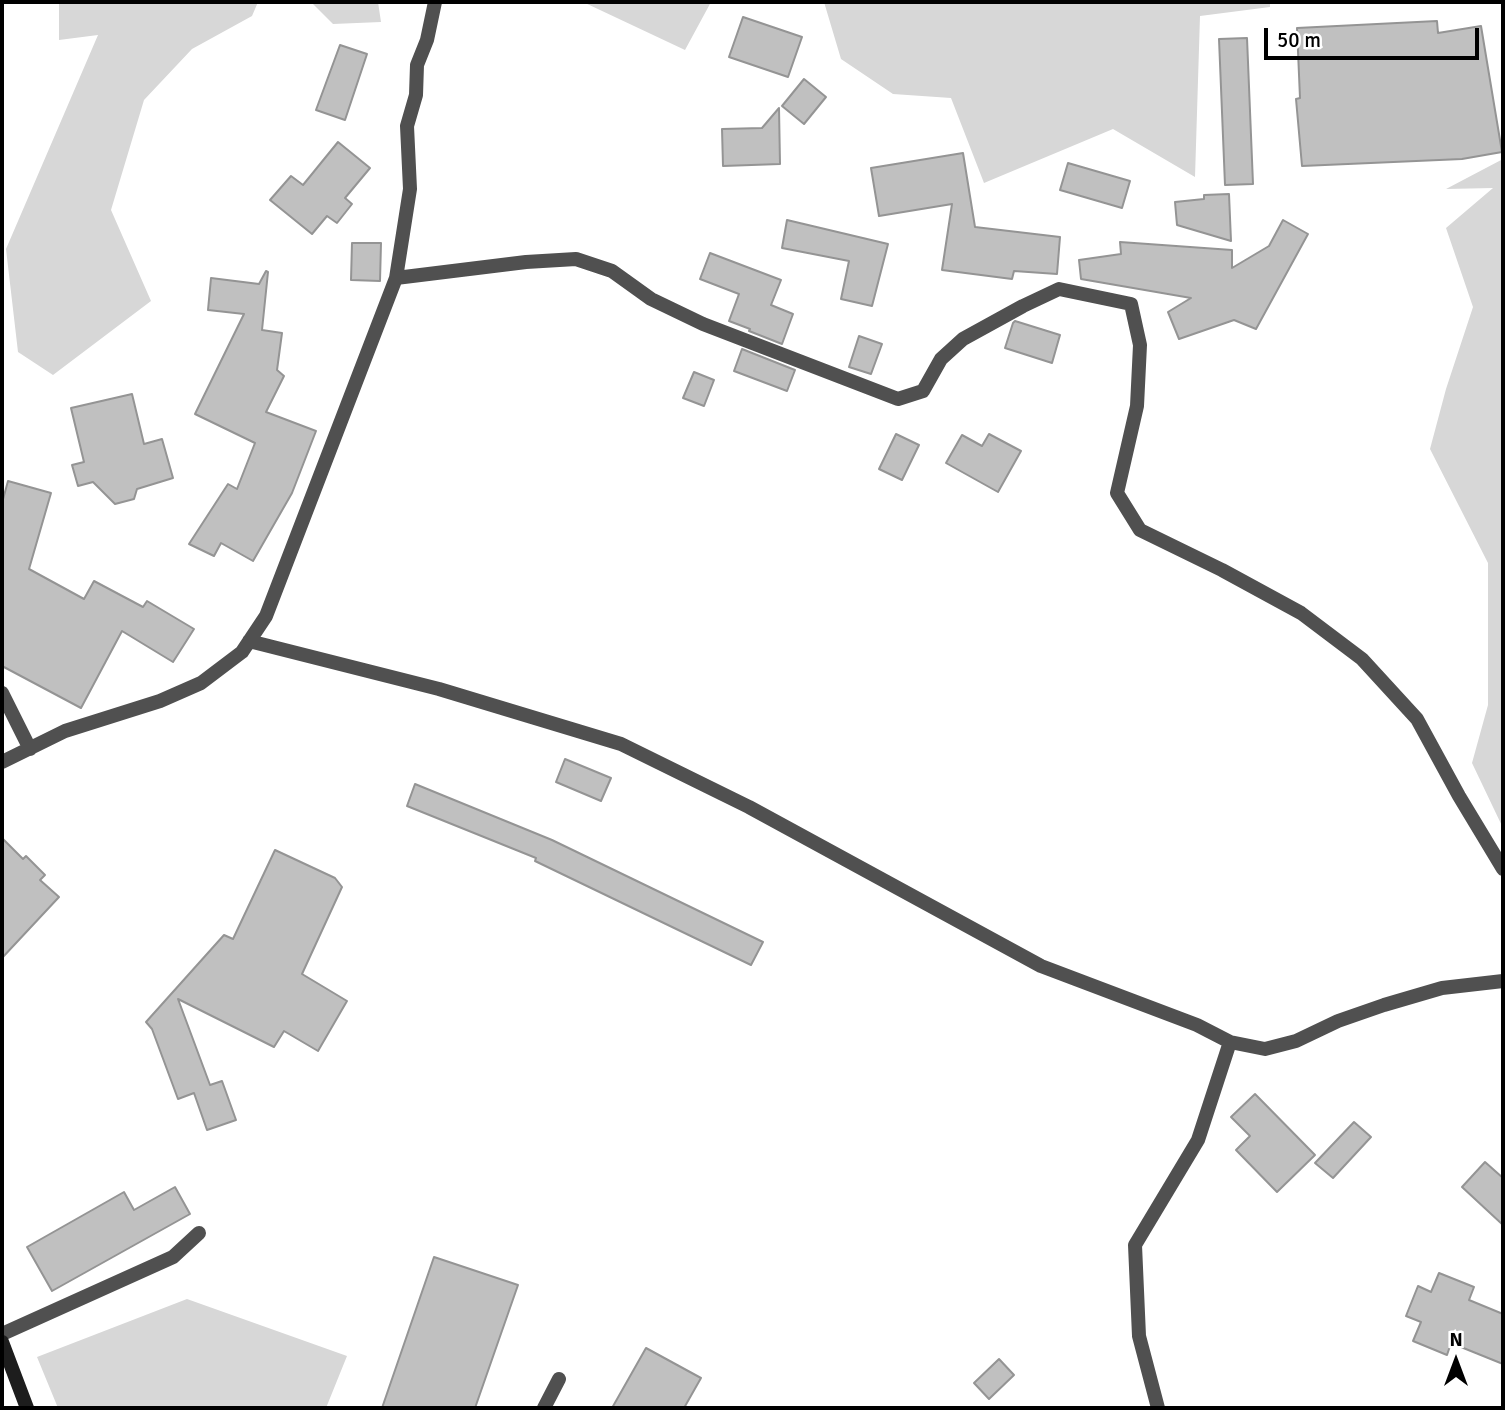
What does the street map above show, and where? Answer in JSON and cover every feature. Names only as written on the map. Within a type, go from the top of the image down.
[{"type":"street","points":[[2,762],[65,731],[160,701],[201,683],[242,652],[266,616],[396,278],[410,189],[407,126],[416,95],[417,65],[427,40],[435,2]]},
{"type":"street","points":[[396,278],[526,262],[576,259],[612,271],[651,299],[703,324],[898,399],[923,391],[941,359],[963,339],[1059,289],[1131,304],[1140,345],[1137,406],[1117,494],[1140,530],[1223,570],[1301,613],[1362,659],[1417,719],[1503,869]]},
{"type":"street","points":[[249,641],[439,689],[621,744],[749,807],[1041,967],[1197,1025],[1230,1042],[1265,1049],[1296,1041],[1338,1021],[1384,1005],[1442,988],[1503,981]]},
{"type":"street","points":[[2,693],[30,750]]},
{"type":"street","points":[[1158,1408],[1139,1336],[1135,1245],[1198,1140],[1230,1042]]},
{"type":"street","points":[[2,1334],[173,1257],[198,1233]]},
{"type":"street","points":[[2,1342],[27,1408]]},
{"type":"street","points":[[544,1408],[559,1378]]},
{"type":"shaded area","points":[[59,2],[258,2],[252,16],[192,49],[144,100],[111,210],[151,301],[53,375],[18,352],[6,249],[98,35],[59,40]]},
{"type":"shaded area","points":[[311,2],[378,2],[381,22],[333,24]]},
{"type":"shaded area","points":[[583,2],[711,2],[685,50]]},
{"type":"shaded area","points":[[824,2],[1270,2],[1270,7],[1200,16],[1195,177],[1113,129],[984,183],[951,98],[893,94],[841,59]]},
{"type":"shaded area","points":[[1503,159],[1503,828],[1472,763],[1488,705],[1488,563],[1430,449],[1473,307],[1446,228],[1493,188],[1446,189]]},
{"type":"shaded area","points":[[187,1299],[347,1356],[326,1408],[58,1408],[37,1357]]},
{"type":"building","points":[[743,17],[802,37],[788,77],[729,57]]},
{"type":"building","points":[[1437,21],[1438,33],[1481,26],[1502,152],[1462,159],[1302,166],[1296,99],[1300,98],[1297,28]]},
{"type":"building","points":[[1247,38],[1253,184],[1225,185],[1219,39]]},
{"type":"building","points":[[340,45],[367,54],[345,120],[316,110]]},
{"type":"building","points":[[804,79],[826,97],[804,124],[782,106]]},
{"type":"building","points":[[779,108],[780,164],[723,166],[722,129],[762,128]]},
{"type":"building","points":[[338,142],[370,168],[345,198],[352,204],[337,223],[327,216],[312,234],[270,200],[291,176],[303,185]]},
{"type":"building","points":[[963,153],[975,227],[1060,237],[1057,274],[1014,271],[1012,279],[942,270],[952,204],[879,216],[871,168]]},
{"type":"building","points":[[1068,163],[1130,181],[1122,208],[1060,190]]},
{"type":"building","points":[[1229,194],[1231,241],[1177,225],[1175,202],[1204,199],[1204,195]]},
{"type":"building","points":[[787,220],[888,244],[872,306],[841,299],[849,261],[782,248]]},
{"type":"building","points":[[1283,220],[1308,234],[1256,329],[1234,320],[1179,339],[1168,312],[1191,298],[1081,279],[1079,260],[1121,254],[1120,242],[1232,250],[1232,268],[1269,246]]},
{"type":"building","points":[[352,243],[381,243],[380,281],[351,280]]},
{"type":"building","points":[[710,253],[781,280],[771,305],[793,314],[782,344],[729,321],[739,294],[700,279]]},
{"type":"building","points":[[266,271],[262,330],[282,333],[277,370],[284,376],[266,412],[316,431],[292,493],[253,561],[221,543],[214,556],[189,544],[228,484],[237,489],[255,443],[195,414],[244,314],[208,310],[211,278],[259,284]]},
{"type":"building","points":[[1015,321],[1060,335],[1052,363],[1005,348]]},
{"type":"building","points":[[859,336],[882,344],[871,374],[849,367]]},
{"type":"building","points":[[742,349],[795,370],[787,391],[734,371]]},
{"type":"building","points":[[694,372],[714,380],[704,406],[683,398]]},
{"type":"building","points":[[132,394],[144,444],[162,439],[173,478],[137,489],[134,499],[115,504],[93,482],[78,486],[72,465],[84,462],[71,408]]},
{"type":"building","points":[[896,434],[919,445],[902,480],[879,469]]},
{"type":"building","points":[[989,434],[1021,451],[998,492],[946,463],[962,435],[982,446]]},
{"type":"building","points":[[8,481],[51,493],[29,569],[84,599],[94,581],[143,607],[147,601],[194,629],[173,662],[122,631],[81,708],[2,666],[2,503]]},
{"type":"building","points":[[565,759],[611,778],[601,801],[556,782]]},
{"type":"building","points":[[415,784],[552,840],[763,942],[751,965],[535,861],[536,858],[407,806]]},
{"type":"building","points":[[2,838],[23,859],[26,856],[45,875],[40,880],[59,897],[2,958]]},
{"type":"building","points":[[275,850],[335,878],[342,887],[302,974],[347,1001],[318,1051],[284,1031],[274,1047],[178,999],[210,1085],[222,1081],[236,1120],[207,1130],[194,1093],[178,1099],[152,1029],[146,1022],[224,935],[233,939]]},
{"type":"building","points":[[1255,1094],[1315,1155],[1277,1192],[1236,1150],[1250,1136],[1231,1117]]},
{"type":"building","points":[[1354,1122],[1371,1137],[1333,1178],[1315,1163]]},
{"type":"building","points":[[1485,1162],[1503,1178],[1503,1225],[1462,1187]]},
{"type":"building","points":[[175,1187],[190,1214],[52,1291],[27,1247],[124,1192],[134,1210]]},
{"type":"building","points":[[434,1257],[518,1285],[475,1408],[382,1408]]},
{"type":"building","points":[[1439,1273],[1474,1287],[1469,1300],[1503,1314],[1503,1364],[1451,1343],[1447,1355],[1413,1341],[1421,1322],[1406,1316],[1418,1286],[1431,1292]]},
{"type":"building","points":[[646,1348],[701,1378],[684,1408],[612,1408]]},
{"type":"building","points":[[999,1359],[1014,1375],[989,1399],[974,1383]]}]
